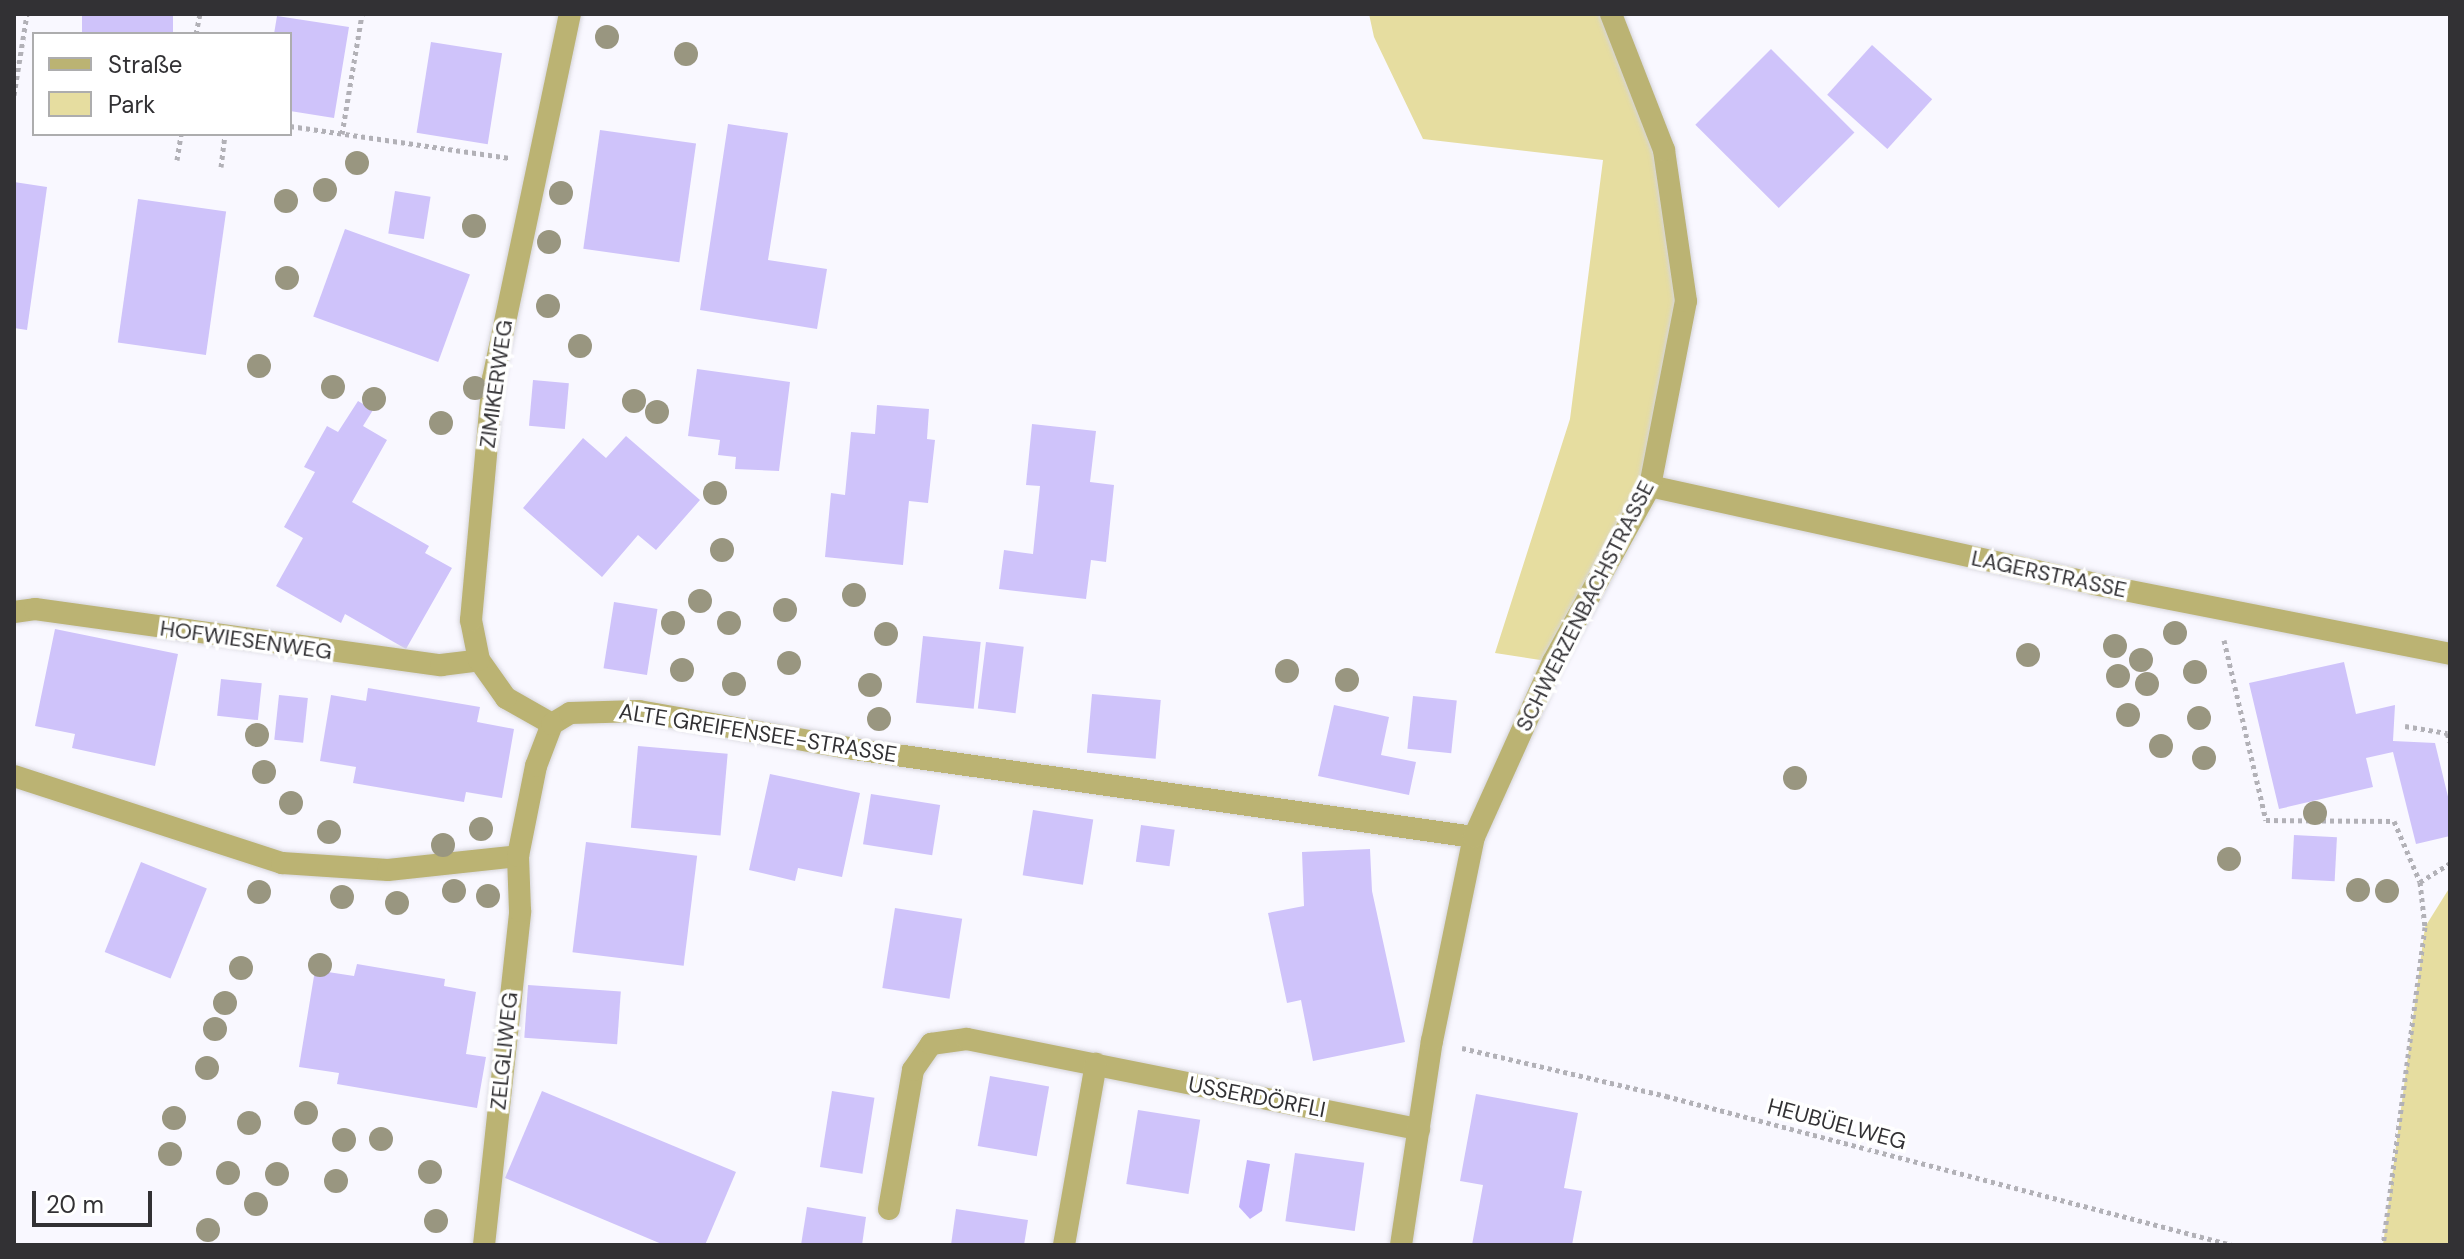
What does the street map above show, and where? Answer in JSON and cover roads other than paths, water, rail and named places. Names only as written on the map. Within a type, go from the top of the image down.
[{"type":"street","name":"ZIMIKERWEG","points":[[552,724],[506,698],[479,660],[471,620],[493,379],[570,14]]},
{"type":"street","name":"SCHWERZENBACHSTRASSE","points":[[1401,1245],[1432,1041],[1474,837],[1553,662],[1650,486],[1686,301],[1664,150],[1611,14]]},
{"type":"street","name":"LAGERSTRASSE","points":[[1650,486],[2216,608],[2450,654]]},
{"type":"street","name":"HOFWIESENWEG","points":[[14,612],[35,609],[441,665],[479,660]]},
{"type":"street","name":"ALTE GREIFENSEE-STRASSE","points":[[552,724],[584,711],[639,711],[854,749],[1474,837]]},
{"type":"street","points":[[14,776],[282,863],[388,870],[518,856],[536,766],[552,724]]},
{"type":"street","name":"ZELGLIWEG","points":[[484,1245],[520,911],[518,856]]},
{"type":"street","name":"USSERDÖRFLI","points":[[889,1209],[913,1070],[931,1044],[967,1039],[1419,1129]]},
{"type":"street","points":[[1064,1245],[1096,1064]]}]
